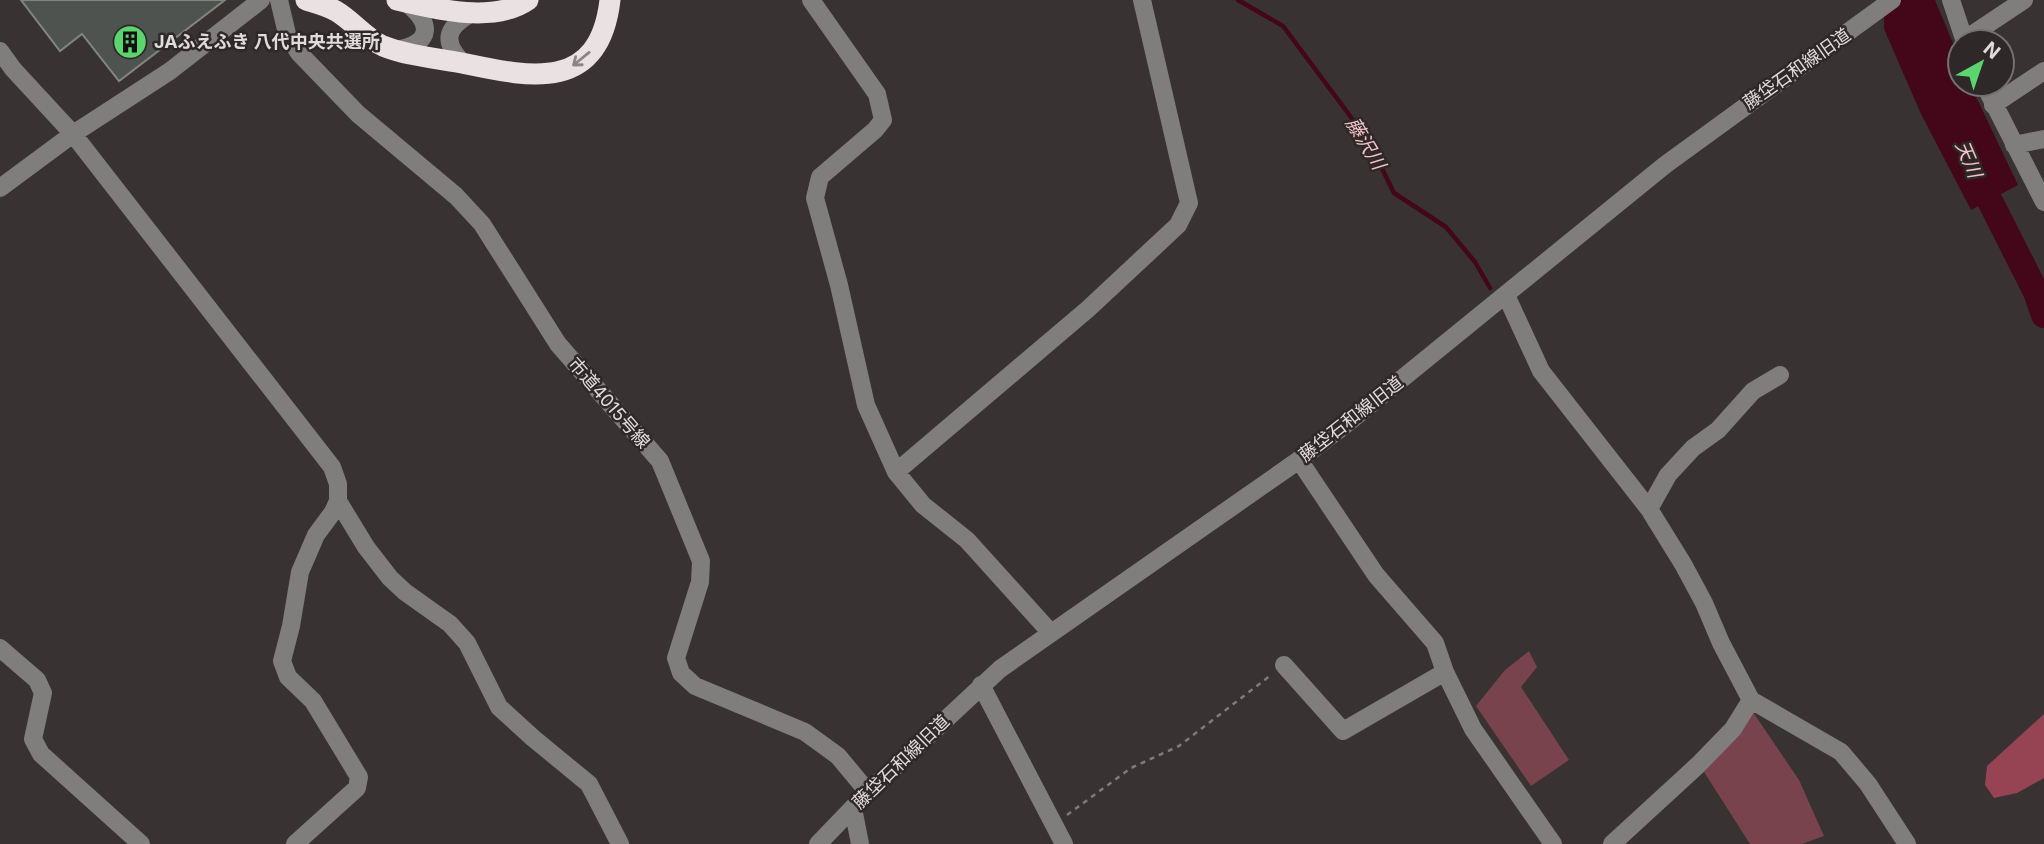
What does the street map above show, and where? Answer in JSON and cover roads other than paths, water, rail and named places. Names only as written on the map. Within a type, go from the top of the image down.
[{"type":"highway","points":[[306,0],[336,11],[382,45],[396,50],[512,74],[535,76],[556,74],[573,66],[589,53],[608,19],[610,0]]},
{"type":"highway","points":[[401,1],[472,13],[501,12],[528,0]]},
{"type":"street","points":[[0,188],[73,134],[170,71],[261,0]]},
{"type":"street","name":"市道4015号線","points":[[279,0],[287,34],[299,53],[358,114],[456,196],[481,224],[558,344],[660,461],[701,561],[700,582],[676,658],[681,673],[695,686],[806,732],[838,756],[868,792]]},
{"type":"street","points":[[810,0],[877,94],[883,120],[820,177],[815,198],[839,285],[866,405],[896,472],[923,505],[967,540],[1051,634]]},
{"type":"street","points":[[896,472],[1088,309],[1178,225],[1189,203],[1142,0]]},
{"type":"street","points":[[1951,0],[1961,28]]},
{"type":"street","points":[[1984,28],[2024,0]]},
{"type":"street","points":[[396,50],[416,44],[425,29],[424,20],[418,11],[401,1]]},
{"type":"street","name":"藤垈石和線旧道","points":[[817,844],[981,685],[1299,460],[1665,165],[1881,5]]},
{"type":"street","points":[[464,64],[453,52],[449,43],[450,34],[453,26],[472,13]]},
{"type":"street","points":[[0,51],[13,69],[73,134],[332,467],[338,484],[338,500],[366,547],[390,578],[450,624],[467,643],[499,707],[589,784],[620,844]]},
{"type":"street","points":[[1993,105],[2044,71]]},
{"type":"street","points":[[1990,98],[2044,202]]},
{"type":"street","points":[[2014,145],[2044,139]]},
{"type":"street","points":[[1506,295],[1541,371],[1649,509],[1704,603],[1721,643],[1751,700],[1841,752],[1868,784],[1907,844]]},
{"type":"street","points":[[1649,509],[1668,475],[1693,448],[1718,430],[1753,391],[1780,376]]},
{"type":"street","points":[[1299,460],[1376,575],[1435,643],[1445,672],[1473,729],[1553,844]]},
{"type":"street","points":[[295,844],[357,788],[359,777],[313,701],[288,677],[282,661],[300,572],[311,544],[338,500]]},
{"type":"street","points":[[0,648],[37,680],[43,694],[33,738],[41,754],[141,844]]},
{"type":"street","points":[[1284,665],[1343,731],[1445,672]]},
{"type":"street","points":[[981,685],[1064,844]]},
{"type":"street","points":[[1612,844],[1733,729],[1751,700]]},
{"type":"street","points":[[853,808],[860,844]]},
{"type":"water","points":[[1884,0],[1935,0],[1947,28],[1946,98],[1977,98],[2018,185],[1971,210],[1921,114],[1884,29]]},
{"type":"waterway","name":"藤沢川","points":[[1238,0],[1283,26],[1368,140],[1394,193],[1446,227],[1475,262],[1490,288]]},
{"type":"waterway","name":"天川","points":[[1972,169],[2036,292],[2044,315]]},
{"type":"place","name":"JAふえふき 八代中央共選所","points":[[130,42]]}]
